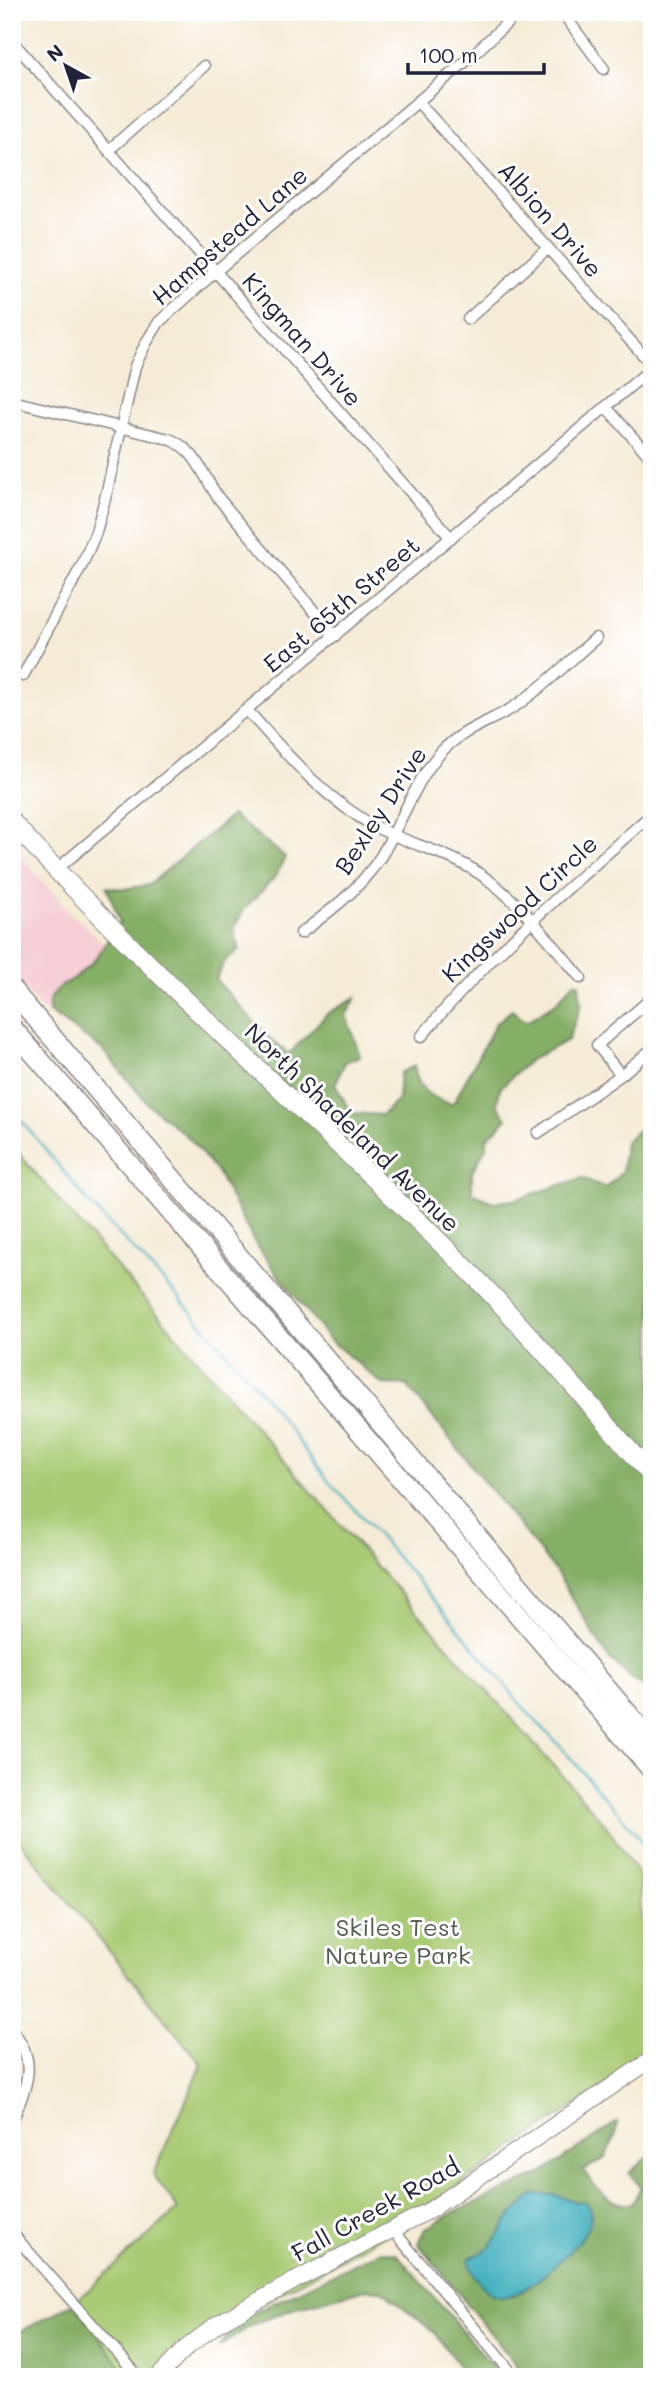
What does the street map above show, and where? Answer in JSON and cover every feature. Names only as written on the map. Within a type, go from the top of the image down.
[{"type":"highway","points":[[12,990],[652,1742]]},
{"type":"highway","points":[[12,1028],[651,1769]]},
{"type":"main road","name":"North Shadeland Avenue","points":[[12,821],[151,967],[477,1280],[652,1476]]},
{"type":"main road","name":"Fall Creek Road","points":[[159,2377],[186,2348],[226,2318],[393,2230],[461,2190],[652,2059]]},
{"type":"street","name":"Hampstead Lane","points":[[23,676],[93,540],[135,366],[150,336],[168,313],[418,102],[519,12]]},
{"type":"street","points":[[562,12],[604,69]]},
{"type":"street","name":"Kingman Drive","points":[[12,41],[451,538]]},
{"type":"street","points":[[109,150],[204,66]]},
{"type":"street","name":"Albion Drive","points":[[418,102],[652,366]]},
{"type":"street","points":[[468,319],[548,248]]},
{"type":"street","name":"East 65th Street","points":[[56,870],[652,366]]},
{"type":"street","points":[[12,401],[169,439],[188,450],[220,500],[335,636]]},
{"type":"street","points":[[606,407],[652,459]]},
{"type":"street","name":"Bexley Drive","points":[[301,933],[358,887],[393,835],[421,778],[450,743],[469,729],[523,701],[596,638]]},
{"type":"street","points":[[247,710],[321,788],[358,816],[393,835],[440,852],[480,874],[510,897],[581,978]]},
{"type":"street","name":"Kingswood Circle","points":[[421,1037],[483,966],[652,814]]},
{"type":"street","points":[[621,1075],[597,1045],[652,998]]},
{"type":"street","points":[[538,1133],[621,1075],[652,1049]]},
{"type":"street","points":[[12,2030],[24,2048],[28,2070],[26,2088],[12,2121]]},
{"type":"street","points":[[393,2230],[515,2377]]},
{"type":"street","points":[[12,2233],[139,2377]]},
{"type":"shaded area","points":[[12,845],[69,912],[105,944],[93,962],[57,989],[49,1001],[49,1012],[42,1010],[12,976]]},
{"type":"green space","points":[[232,815],[285,857],[276,876],[245,908],[234,928],[239,950],[224,962],[216,980],[267,1036],[289,1054],[328,1013],[356,998],[346,1015],[360,1056],[345,1062],[335,1084],[351,1113],[382,1115],[398,1100],[400,1073],[414,1066],[419,1082],[426,1092],[453,1104],[496,1023],[512,1010],[526,1022],[557,1002],[574,982],[579,983],[581,1005],[568,1040],[531,1059],[500,1088],[497,1105],[507,1118],[487,1138],[487,1146],[472,1172],[472,1193],[493,1202],[514,1200],[582,1178],[606,1188],[622,1172],[625,1142],[652,1117],[652,1690],[636,1682],[608,1657],[556,1572],[407,1385],[382,1384],[329,1339],[255,1243],[218,1174],[190,1139],[148,1104],[103,1050],[49,1012],[49,1001],[57,989],[93,962],[120,922],[107,887],[124,889],[149,885]]},
{"type":"green space","name":"Skiles Test Nature Park","points":[[12,1146],[370,1559],[605,1824],[640,1877],[641,1918],[652,1924],[652,2053],[393,2230],[196,2340],[162,2377],[129,2377],[74,2303],[178,2209],[153,2174],[202,2065],[12,1832]]},
{"type":"green space","points":[[617,2122],[615,2137],[604,2159],[583,2170],[609,2199],[631,2205],[641,2187],[629,2173],[652,2156],[652,2377],[526,2377],[418,2243],[425,2229],[456,2211],[541,2174]]},
{"type":"green space","points":[[381,2251],[397,2254],[502,2377],[467,2377],[435,2333],[382,2290],[366,2289],[292,2309],[252,2325],[219,2347],[236,2321]]},
{"type":"green space","points":[[74,2303],[129,2377],[12,2377],[12,2336]]},
{"type":"water","points":[[534,2194],[584,2201],[590,2209],[588,2228],[575,2246],[537,2281],[518,2293],[498,2296],[480,2283],[471,2268],[470,2258],[488,2249],[507,2220]]},
{"type":"waterway","points":[[12,1109],[91,1205],[173,1291],[267,1399],[329,1482],[458,1628],[528,1713],[635,1832],[652,1859]]}]
